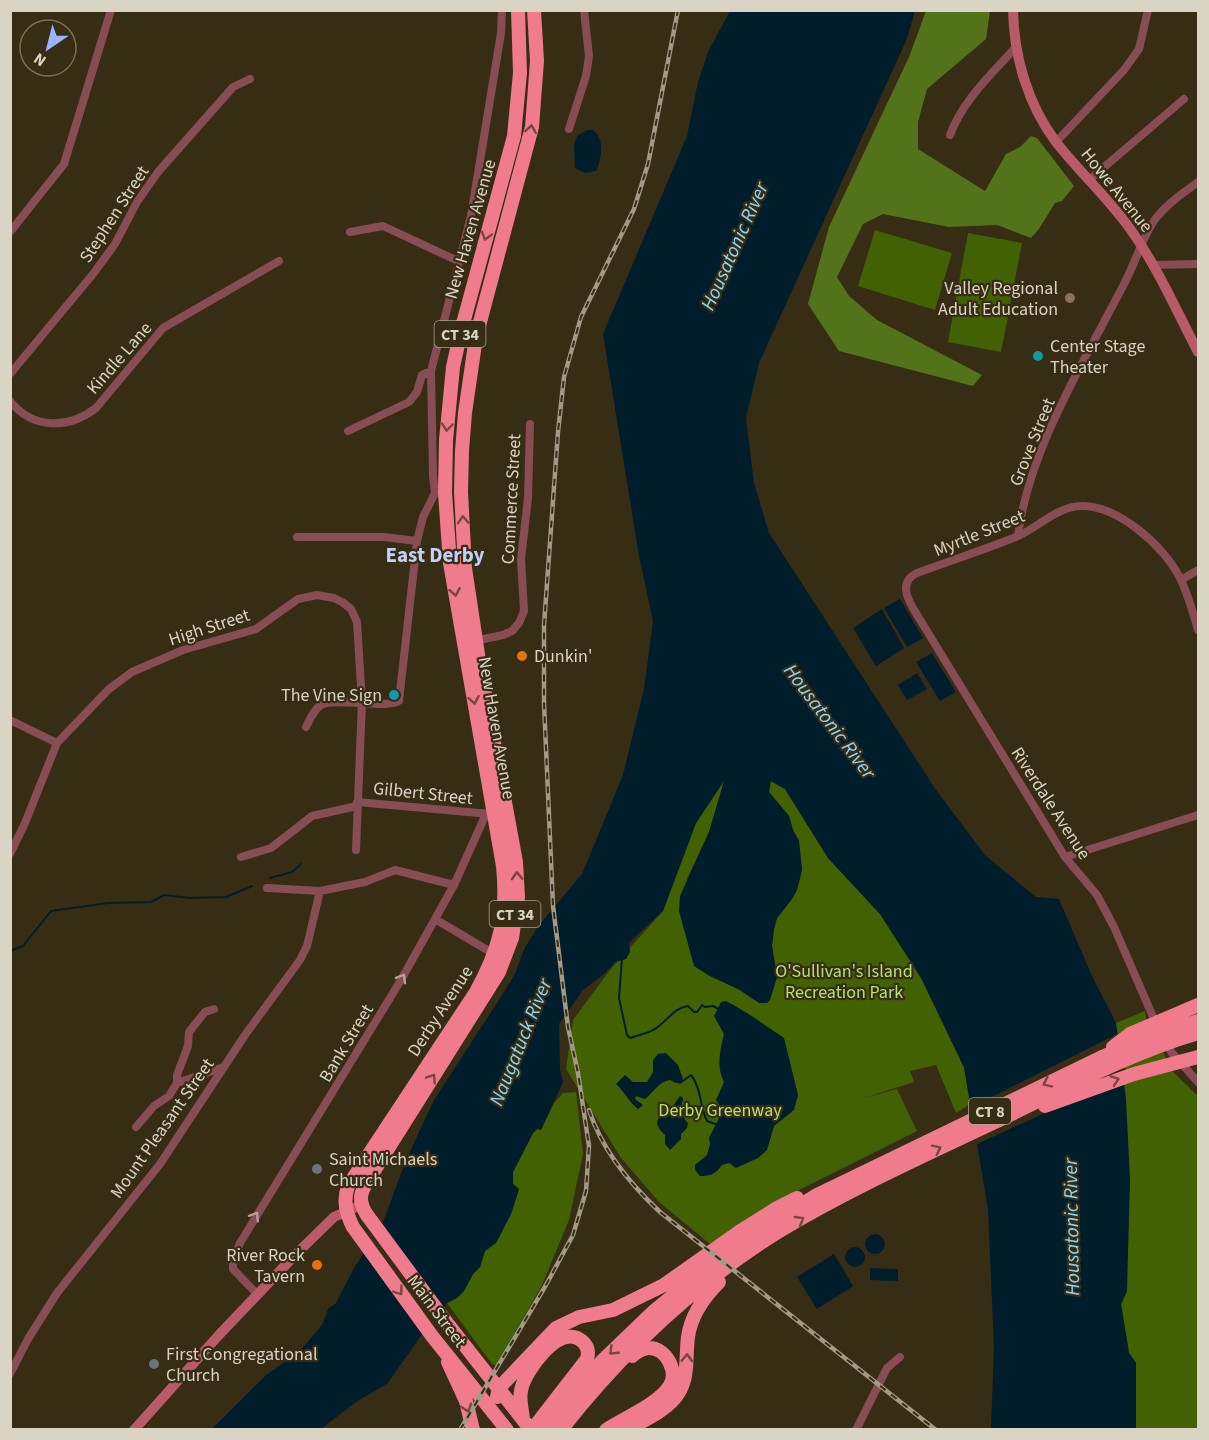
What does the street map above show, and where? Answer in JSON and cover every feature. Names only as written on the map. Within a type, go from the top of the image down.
[{"type":"highway","name":"New Haven Avenue","points":[[470,641],[450,564],[440,493],[453,367],[466,308],[514,136],[518,110],[520,47],[518,10]]},
{"type":"highway","name":"New Haven Avenue","points":[[495,813],[470,641],[461,492],[465,413],[476,337],[532,127],[537,61],[534,10]]},
{"type":"highway","points":[[502,180],[517,185]]},
{"type":"highway","name":"Derby Avenue","points":[[472,1007],[489,969],[501,933],[506,895],[495,813]]},
{"type":"highway","name":"Derby Avenue","points":[[346,1210],[347,1188],[409,1104],[472,1007],[499,972],[512,938],[518,897],[517,874],[495,813]]},
{"type":"highway","points":[[1100,1058],[1130,1034],[1198,1005]]},
{"type":"highway","name":"CT 8","points":[[544,1430],[602,1361],[653,1312],[745,1242],[780,1231],[882,1170],[1100,1058],[1144,1039],[1198,1021]]},
{"type":"highway","name":"CT 8","points":[[882,1170],[1000,1120],[1124,1059],[1198,1033]]},
{"type":"highway","points":[[1000,1120],[1134,1074],[1198,1057]]},
{"type":"highway","name":"Derby Avenue","points":[[362,1205],[362,1190],[379,1163],[409,1104]]},
{"type":"highway","points":[[503,1425],[496,1404],[497,1386],[556,1328],[579,1317],[613,1310],[745,1242],[777,1208],[820,1187],[882,1170]]},
{"type":"highway","name":"Main Street","points":[[362,1205],[444,1319],[529,1427]]},
{"type":"highway","name":"Main Street","points":[[346,1210],[353,1227],[432,1336],[503,1425]]},
{"type":"highway","name":"CT 8","points":[[561,1430],[566,1404],[609,1374],[665,1316],[706,1288],[745,1242]]},
{"type":"highway","points":[[627,1430],[673,1401],[683,1386],[687,1371],[688,1336],[695,1311],[706,1288]]},
{"type":"highway","points":[[566,1337],[576,1338],[585,1344],[588,1353],[566,1404],[529,1427],[520,1394],[526,1376],[556,1341],[566,1337]]},
{"type":"highway","points":[[606,1430],[656,1400],[673,1379],[672,1367],[666,1357],[650,1348],[642,1349],[609,1374]]},
{"type":"highway","points":[[443,1349],[466,1401],[473,1430]]},
{"type":"main road","name":"Howe Avenue","points":[[1013,10],[1016,48],[1028,90],[1041,119],[1056,142],[1132,231],[1154,265],[1197,347]]},
{"type":"main road","points":[[134,1430],[257,1294],[333,1218],[346,1210],[362,1205]]},
{"type":"street","points":[[10,232],[64,164],[111,10]]},
{"type":"street","points":[[440,493],[433,476],[431,371],[471,216],[501,33],[502,10]]},
{"type":"street","points":[[569,129],[586,76],[589,56],[584,10]]},
{"type":"street","points":[[1056,142],[1124,70],[1139,49],[1148,10]]},
{"type":"street","points":[[950,135],[956,118],[971,96],[1016,48]]},
{"type":"street","name":"Stephen Street","points":[[10,374],[116,244],[138,202],[158,172],[233,87],[250,79]]},
{"type":"street","points":[[1089,180],[1184,99]]},
{"type":"street","name":"Grove Street","points":[[1018,536],[1028,490],[1053,421],[1134,265],[1149,228],[1171,202],[1198,182]]},
{"type":"street","points":[[350,232],[383,226],[458,261]]},
{"type":"street","name":"Kindle Lane","points":[[10,401],[24,415],[45,423],[59,424],[85,417],[96,408],[163,328],[279,261]]},
{"type":"street","points":[[1154,265],[1198,264]]},
{"type":"street","points":[[348,431],[409,402],[417,392],[422,375],[431,371]]},
{"type":"street","name":"Commerce Street","points":[[470,641],[503,635],[512,631],[519,623],[524,611],[520,559],[528,498],[530,424]]},
{"type":"street","points":[[440,493],[461,492]]},
{"type":"street","points":[[306,727],[314,711],[322,704],[362,702],[394,704],[401,698],[417,541],[423,518],[440,493]]},
{"type":"street","name":"Myrtle Street","points":[[917,573],[1018,536],[1066,509],[1080,506],[1096,508],[1116,515],[1133,526],[1163,553],[1181,580],[1198,630]]},
{"type":"street","points":[[297,537],[384,537],[417,541]]},
{"type":"street","points":[[1181,580],[1198,570]]},
{"type":"street","name":"Riverdale Avenue","points":[[917,573],[910,576],[906,582],[912,607],[1065,857],[1097,895],[1114,927],[1152,1017],[1172,1053],[1198,1082]]},
{"type":"street","name":"High Street","points":[[10,854],[57,743],[109,688],[132,672],[183,650],[256,629],[291,603],[310,595],[334,598],[347,605],[355,616],[358,628],[362,702],[356,850]]},
{"type":"street","points":[[10,720],[57,743]]},
{"type":"street","name":"Gilbert Street","points":[[241,857],[272,848],[312,816],[357,804],[495,813]]},
{"type":"street","name":"Bank Street","points":[[257,1294],[233,1269],[236,1252],[247,1230],[379,1017],[495,813]]},
{"type":"street","points":[[1065,857],[1198,815]]},
{"type":"street","points":[[267,888],[320,891],[365,882],[395,870],[454,885]]},
{"type":"street","name":"Mount Pleasant Street","points":[[11,1373],[28,1339],[57,1293],[160,1164],[245,1035],[300,960],[307,946],[320,891]]},
{"type":"street","points":[[435,919],[494,954]]},
{"type":"street","points":[[135,1127],[154,1106],[169,1096],[177,1083],[177,1075],[188,1046],[189,1032],[205,1012],[214,1009]]},
{"type":"street","points":[[177,1083],[224,1067]]},
{"type":"street","points":[[856,1430],[886,1368],[900,1357]]},
{"type":"green space","points":[[926,11],[990,11],[986,39],[927,89],[918,122],[918,149],[985,191],[1006,154],[1020,147],[1031,136],[1037,138],[1074,186],[1062,201],[1055,203],[1031,238],[997,225],[949,227],[883,214],[863,224],[837,277],[849,296],[877,320],[982,375],[973,386],[839,351],[808,304],[829,227],[909,57]]},
{"type":"green space","points":[[875,230],[952,253],[935,310],[858,286]]},
{"type":"green space","points":[[968,233],[1022,243],[1001,352],[948,342]]},
{"type":"green space","name":"Derby Greenway","points":[[725,779],[709,832],[687,879],[708,975],[740,990],[754,1000],[770,1000],[777,977],[772,946],[774,929],[777,918],[797,890],[802,870],[799,841],[789,816],[769,792],[770,781],[785,789],[828,858],[880,914],[921,977],[964,1068],[970,1104],[956,1113],[936,1065],[910,1071],[914,1082],[861,1099],[897,1089],[917,1131],[775,1202],[710,1244],[659,1202],[621,1158],[566,1069],[573,1020],[610,970],[663,911],[696,823]]},
{"type":"green space","points":[[1145,1011],[1146,1019],[1173,1072],[1198,1096],[1198,1429],[1136,1429],[1136,1363],[1129,1353],[1121,1304],[1127,1290],[1116,1023]]},
{"type":"green space","points":[[576,1092],[583,1154],[569,1220],[542,1285],[496,1366],[492,1364],[447,1303],[464,1291],[473,1274],[480,1267],[485,1251],[496,1243],[511,1214],[519,1189],[513,1184],[513,1172],[533,1133],[537,1129],[541,1130],[554,1103],[563,1093]]},
{"type":"water","points":[[730,11],[915,11],[906,41],[759,363],[746,418],[754,483],[769,533],[936,790],[985,855],[1036,897],[1059,899],[1092,976],[1116,1023],[1126,1099],[1130,1180],[1127,1291],[1121,1304],[1129,1353],[1136,1363],[1136,1429],[991,1429],[994,1347],[988,1209],[964,1067],[921,978],[880,914],[828,858],[785,789],[771,781],[769,792],[789,816],[799,841],[802,870],[797,890],[777,918],[774,929],[772,946],[777,977],[770,1000],[767,1003],[759,1003],[740,990],[694,966],[679,911],[680,896],[709,832],[724,781],[696,823],[663,911],[629,943],[630,952],[626,959],[615,962],[603,975],[583,990],[559,1024],[560,1069],[563,1082],[541,1130],[537,1129],[533,1133],[513,1172],[513,1184],[519,1189],[511,1214],[496,1243],[485,1251],[480,1267],[473,1274],[464,1291],[447,1303],[388,1383],[356,1402],[321,1429],[211,1430],[266,1375],[297,1354],[322,1325],[328,1309],[336,1303],[354,1268],[382,1225],[406,1160],[434,1100],[515,974],[524,949],[539,925],[582,874],[623,775],[644,689],[653,621],[639,556],[603,334],[687,136],[698,82],[708,52]]},
{"type":"water","points":[[587,130],[593,130],[597,134],[601,149],[596,171],[585,173],[575,168],[574,145],[577,136]]},
{"type":"water","points":[[900,599],[923,638],[907,647],[884,608]]},
{"type":"water","points":[[882,609],[904,648],[876,666],[853,628]]},
{"type":"water","points":[[932,653],[956,692],[940,701],[916,662]]},
{"type":"water","points":[[917,673],[927,689],[907,700],[898,685]]},
{"type":"water","points":[[726,1001],[784,1038],[798,1095],[794,1110],[774,1126],[767,1150],[758,1158],[736,1168],[729,1163],[722,1165],[712,1174],[700,1176],[695,1170],[695,1165],[707,1155],[709,1138],[723,1110],[716,1100],[724,1082],[719,1064],[724,1034],[714,1016],[721,1002]]},
{"type":"water","points":[[666,1053],[678,1065],[683,1079],[680,1083],[670,1080],[662,1083],[645,1099],[636,1096],[635,1099],[643,1105],[638,1109],[616,1084],[625,1075],[633,1082],[647,1082],[653,1072],[653,1060],[658,1054]]},
{"type":"water","points":[[680,1096],[683,1098],[683,1115],[688,1123],[687,1128],[681,1134],[681,1139],[670,1150],[665,1144],[665,1135],[657,1123]]},
{"type":"water","points":[[875,1234],[882,1237],[885,1244],[882,1251],[875,1254],[868,1251],[865,1244],[868,1237]]},
{"type":"water","points":[[855,1247],[862,1250],[865,1257],[862,1264],[855,1267],[848,1264],[845,1257],[848,1250]]},
{"type":"water","points":[[834,1254],[853,1286],[817,1309],[797,1277]]},
{"type":"water","points":[[870,1268],[898,1269],[898,1281],[870,1280]]},
{"type":"pier","points":[[1121,1032],[1127,1083],[1067,1103],[975,1145],[968,1109]]},
{"type":"pier","points":[[381,1225],[444,1311],[424,1336],[363,1250]]},
{"type":"waterway","points":[[270,878],[292,872],[301,864]]},
{"type":"waterway","points":[[10,951],[23,946],[51,911],[108,903],[151,902],[164,895],[190,898],[226,897],[252,886]]},
{"type":"waterway","points":[[622,958],[619,998],[627,1035],[630,1038],[653,1030],[682,1007],[688,1006],[694,1012],[697,1012],[702,1005],[719,1009]]},
{"type":"waterway","points":[[680,1083],[691,1075],[697,1085],[707,1121],[718,1125]]},
{"type":"waterway","points":[[683,1114],[701,1106]]},
{"type":"railway","points":[[460,1430],[573,1235],[586,1191],[589,1146],[578,1073],[568,1027],[553,906],[544,703],[544,625],[558,432],[564,377],[581,317],[634,209],[648,164],[678,10]]},
{"type":"railway","points":[[589,1110],[601,1139],[618,1166],[660,1212],[936,1430]]},
{"type":"place","name":"Valley Regional Adult Education","points":[[1070,298]]},
{"type":"place","name":"Center Stage Theater","points":[[1038,356]]},
{"type":"place","name":"Dunkin'","points":[[522,656]]},
{"type":"place","name":"The Vine Sign","points":[[394,695]]},
{"type":"place","name":"Saint Michaels Church","points":[[317,1169]]},
{"type":"place","name":"River Rock Tavern","points":[[317,1265]]},
{"type":"place","name":"First Congregational Church","points":[[154,1364]]},
{"type":"district","name":"East Derby","points":[[435,555]]},
{"type":"water label","name":"Housatonic River","points":[[734,246]]},
{"type":"water label","name":"Housatonic River","points":[[830,721]]},
{"type":"water label","name":"Naugatuck River","points":[[520,1042]]},
{"type":"water label","name":"Housatonic River","points":[[1071,1227]]},
{"type":"park label","name":"O'Sullivan's Island Recreation Park","points":[[844,981]]}]
